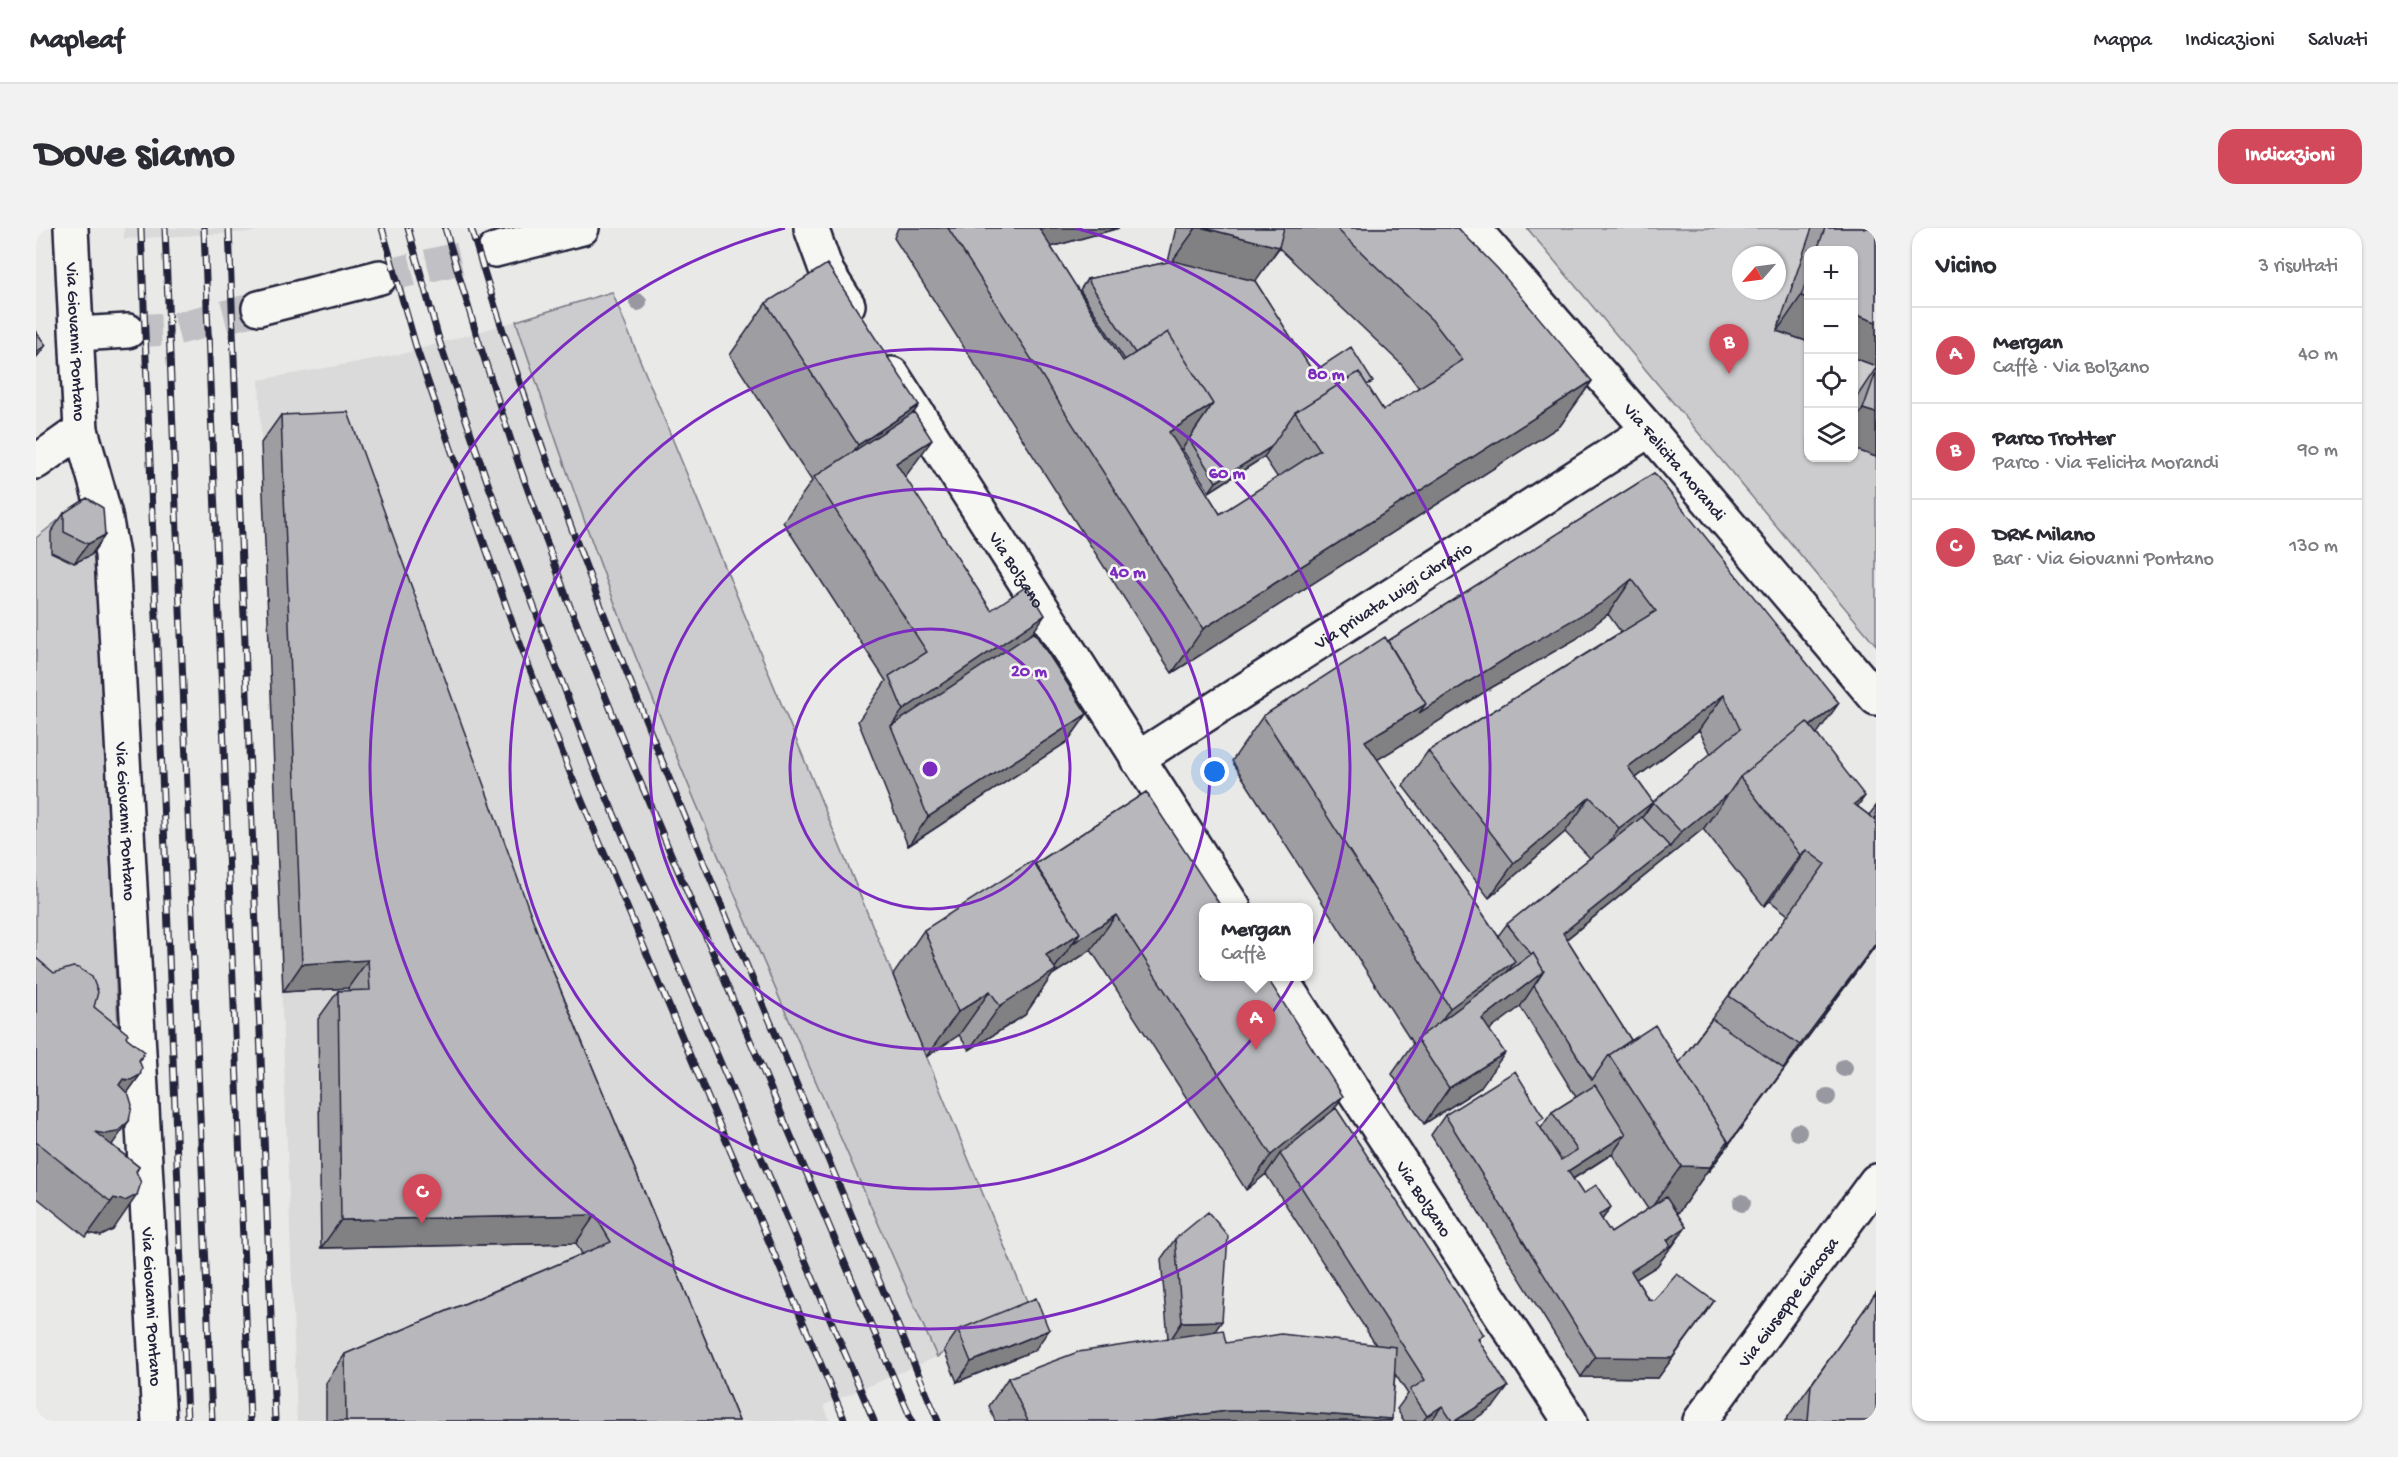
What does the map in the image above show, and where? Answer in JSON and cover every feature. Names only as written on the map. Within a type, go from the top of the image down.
[{"type":"street","name":"Via Giovanni Pontano","points":[[71,228],[81,430],[107,522],[112,555],[159,1421]]},
{"type":"street","points":[[495,249],[582,228]]},
{"type":"street","name":"Via Bolzano","points":[[810,228],[827,272],[1231,903]]},
{"type":"street","name":"Via Felicita Morandi","points":[[1473,228],[1649,430],[1876,698]]},
{"type":"street","points":[[259,308],[380,277]]},
{"type":"street","points":[[77,334],[128,331]]},
{"type":"street","points":[[36,462],[81,430]]},
{"type":"street","name":"Via privata Luigi Cibrario","points":[[1137,759],[1649,430]]},
{"type":"street","name":"Via Bolzano","points":[[1282,981],[1570,1421]]},
{"type":"street","name":"Via Giuseppe Giacosa","points":[[1700,1421],[1876,1181]]},
{"type":"shaded area","points":[[124,228],[254,228],[254,232],[124,239]]},
{"type":"shaded area","points":[[1527,228],[1876,228],[1876,645]]},
{"type":"shaded area","points":[[612,292],[1031,1311],[977,1328],[937,1357],[745,919],[635,655],[573,489],[516,321]]},
{"type":"shaded area","points":[[516,321],[571,487],[635,654],[759,949],[937,1357],[824,1405],[830,1421],[297,1421],[259,380],[402,354]]},
{"type":"shaded area","points":[[61,518],[95,531],[118,1025],[73,1027],[36,1005],[36,538]]},
{"type":"building","points":[[948,228],[1039,228],[1123,361],[1168,332],[1213,404],[1169,432],[1220,514],[1320,450],[1295,412],[1359,372],[1383,410],[1463,360],[1432,320],[1336,228],[1458,228],[1498,269],[1592,381],[1203,629]]},
{"type":"building","points":[[1204,228],[1284,228],[1279,247]]},
{"type":"building","points":[[1825,228],[1876,228],[1876,322],[1858,315],[1858,246],[1818,246]]},
{"type":"building","points":[[1173,261],[1255,281],[1313,372],[1351,347],[1373,382],[1367,385],[1359,372],[1295,412],[1271,447],[1216,482],[1189,439],[1213,404],[1168,332],[1135,353],[1087,279]]},
{"type":"building","points":[[827,264],[919,405],[858,445],[766,303]]},
{"type":"building","points":[[36,332],[46,345],[36,352]]},
{"type":"building","points":[[1876,372],[1876,413],[1863,409]]},
{"type":"building","points":[[348,412],[542,945],[739,1421],[346,1421],[345,1354],[611,1242],[595,1215],[341,1220],[338,991],[370,990],[368,960],[302,964],[281,415]]},
{"type":"building","points":[[914,412],[932,440],[896,463],[991,610],[1027,586],[1045,615],[903,710],[889,676],[927,652],[814,477]]},
{"type":"building","points":[[1654,473],[1839,703],[1810,726],[1807,722],[1740,777],[1729,793],[1681,832],[1653,802],[1619,828],[1590,797],[1514,863],[1428,751],[1656,611],[1632,579],[1601,604],[1513,654],[1419,713],[1426,704],[1388,641]],"holes":[[[1724,695],[1740,729],[1653,802],[1628,767]]]},
{"type":"building","points":[[87,498],[103,508],[105,535],[88,544],[64,532],[64,513]]},
{"type":"building","points":[[1034,632],[1087,714],[928,817],[891,726]]},
{"type":"building","points":[[1385,637],[1426,704],[1365,741],[1515,961],[1450,1008],[1263,716]]},
{"type":"building","points":[[1807,722],[1865,796],[1854,804],[1874,819],[1876,817],[1876,943],[1800,1045],[1729,996],[1825,864],[1806,850],[1800,855],[1740,777]]},
{"type":"building","points":[[1146,792],[1219,903],[1199,903],[1199,981],[1269,981],[1343,1096],[1271,1155],[1116,915],[1073,943],[1080,933],[1035,864]]},
{"type":"building","points":[[1642,817],[1670,847],[1563,933],[1631,1040],[1609,1055],[1592,1080],[1534,986],[1544,971],[1533,953],[1531,954],[1507,924]]},
{"type":"building","points":[[1032,861],[1080,933],[1046,955],[1056,970],[1000,1006],[990,991],[958,1012],[924,930]]},
{"type":"building","points":[[1533,953],[1544,971],[1482,1019],[1505,1053],[1449,1088],[1417,1039]]},
{"type":"building","points":[[36,958],[54,973],[73,967],[79,968],[92,977],[98,992],[94,1007],[128,1034],[126,1037],[145,1052],[139,1060],[142,1068],[140,1075],[131,1080],[123,1079],[119,1085],[129,1095],[132,1105],[129,1121],[117,1132],[106,1134],[95,1132],[139,1167],[136,1171],[141,1183],[137,1195],[125,1201],[114,1198],[111,1202],[36,1142]]},
{"type":"building","points":[[1712,1019],[1784,1069],[1729,1143],[1679,1063]]},
{"type":"building","points":[[1655,1025],[1728,1141],[1710,1167],[1681,1166],[1609,1055]]},
{"type":"building","points":[[1515,1071],[1544,1118],[1537,1122],[1561,1160],[1577,1150],[1552,1112],[1595,1085],[1626,1134],[1568,1171],[1583,1194],[1596,1185],[1611,1207],[1599,1215],[1611,1233],[1666,1197],[1686,1227],[1667,1240],[1671,1246],[1631,1271],[1648,1299],[1654,1300],[1677,1274],[1714,1301],[1672,1358],[1595,1357],[1445,1115]]},
{"type":"building","points":[[1336,1108],[1484,1335],[1478,1339],[1508,1387],[1455,1421],[1452,1421],[1442,1406],[1427,1416],[1410,1390],[1425,1380],[1280,1154]]},
{"type":"building","points":[[1208,1212],[1228,1236],[1222,1321],[1182,1322],[1175,1239]]},
{"type":"building","points":[[1876,1293],[1876,1421],[1808,1421],[1811,1385]]},
{"type":"building","points":[[1036,1298],[1049,1330],[971,1362],[958,1330]]},
{"type":"building","points":[[1223,1330],[1226,1343],[1281,1334],[1396,1347],[1392,1419],[1278,1411],[1227,1411],[1151,1421],[1028,1421],[1008,1378],[1078,1352]]},
{"type":"tunnel","points":[[380,277],[495,250]]},
{"type":"tunnel","points":[[128,331],[175,329],[259,308]]},
{"type":"railway","points":[[141,228],[187,1421]]},
{"type":"railway","points":[[165,228],[212,1421]]},
{"type":"railway","points":[[204,228],[250,1421]]},
{"type":"railway","points":[[229,228],[275,1421]]},
{"type":"railway","points":[[382,228],[417,350],[451,449],[514,628],[571,775],[845,1421]]},
{"type":"railway","points":[[408,228],[440,343],[487,481],[593,765],[874,1421]]},
{"type":"railway","points":[[445,228],[519,465],[569,604],[628,753],[912,1421]]},
{"type":"railway","points":[[471,228],[529,409],[628,676],[699,852],[938,1421]]},
{"type":"place","name":"Parco Trotter","points":[[1729,374]]},
{"type":"place","name":"Mergan","points":[[1256,1050]]},
{"type":"place","name":"DRK Milano","points":[[422,1224]]}]
